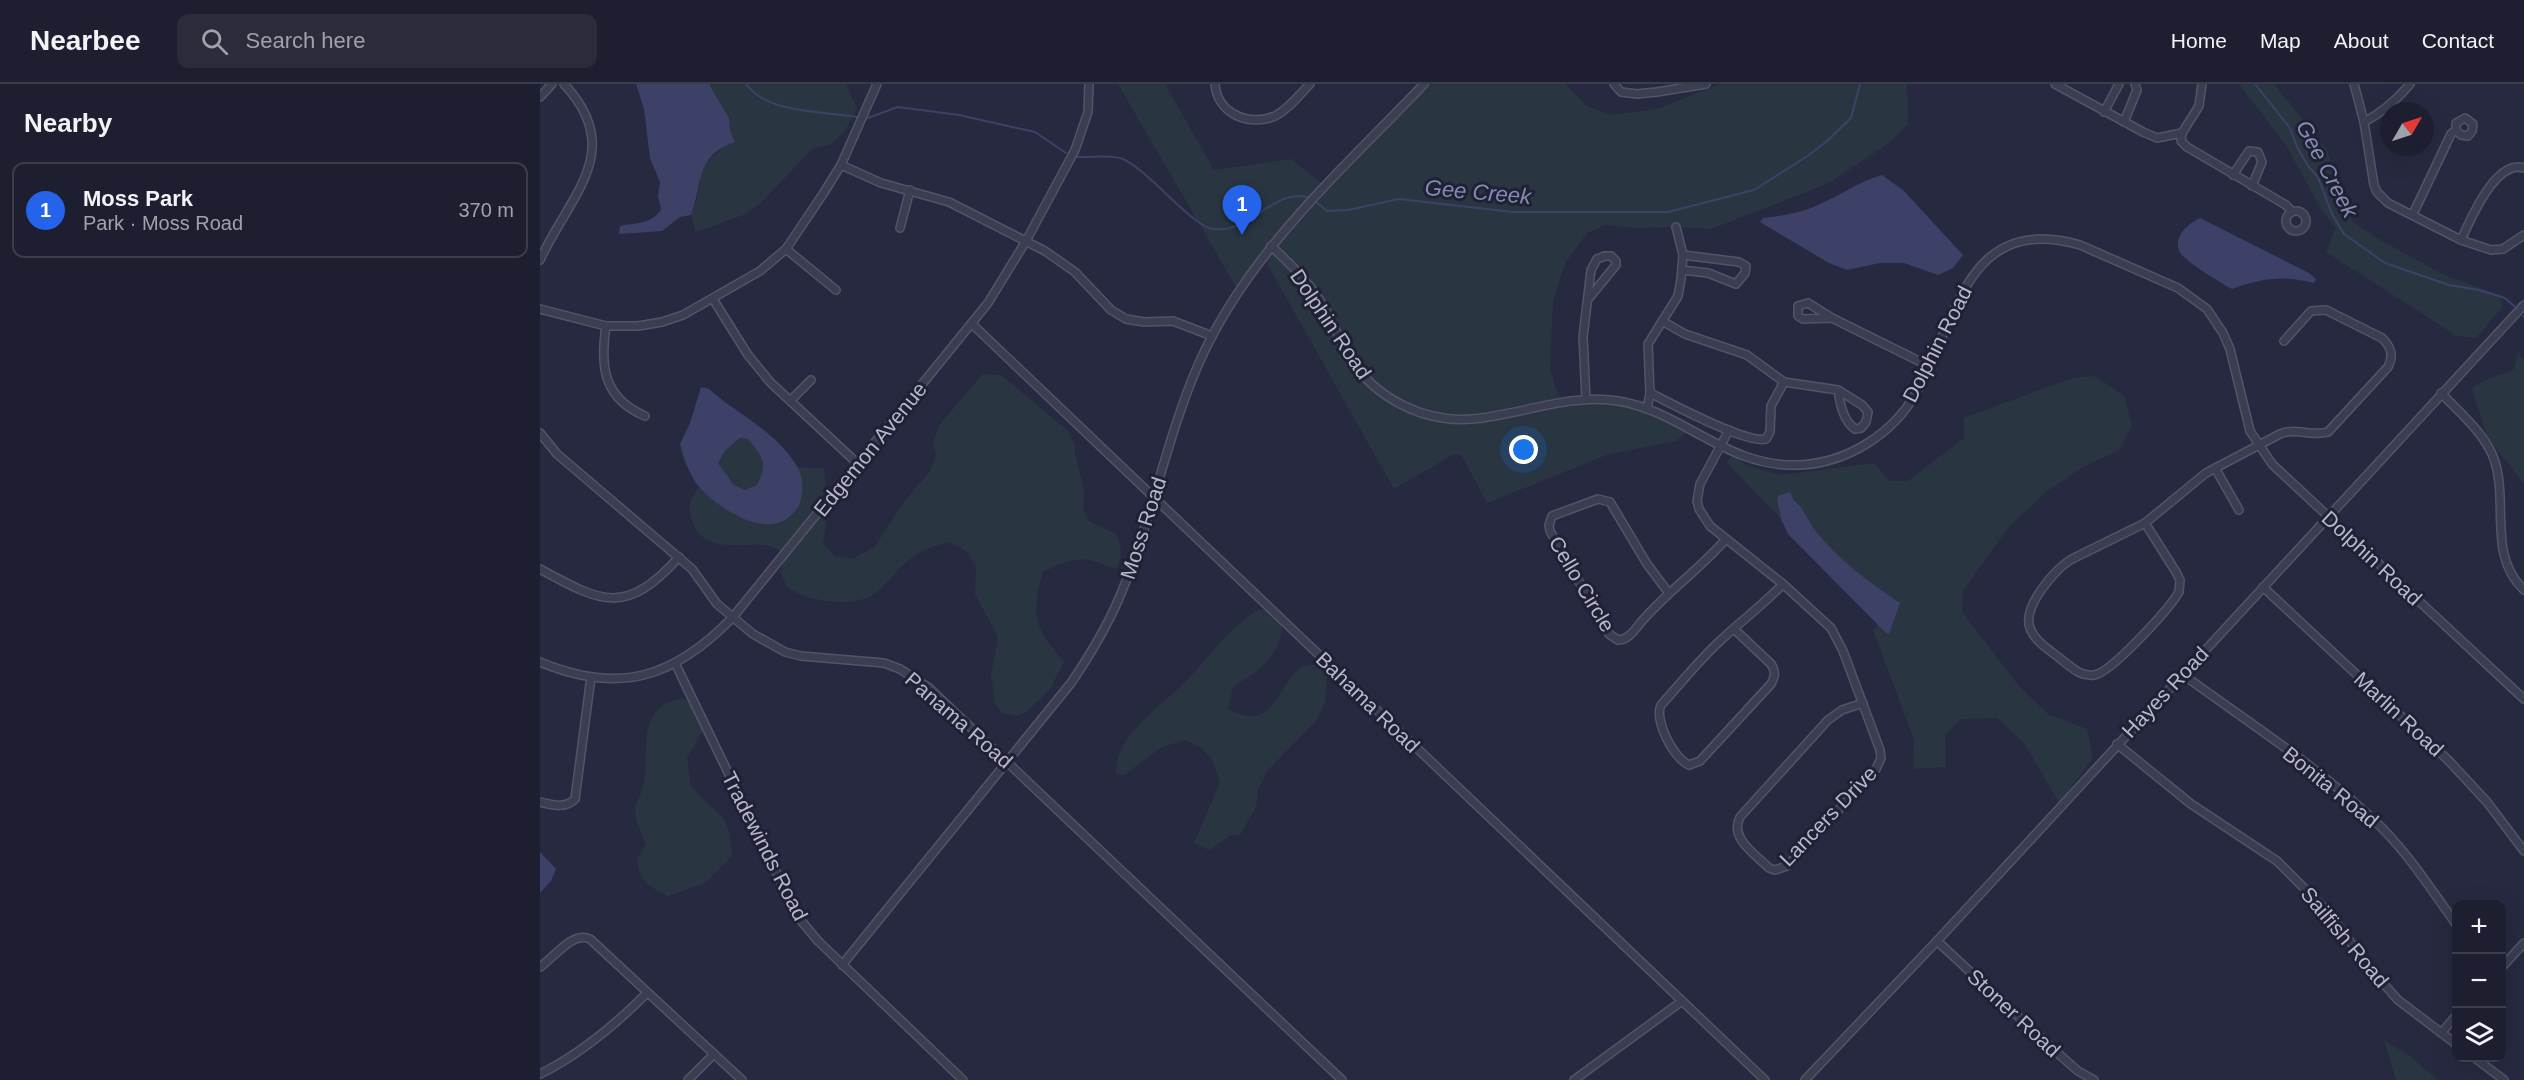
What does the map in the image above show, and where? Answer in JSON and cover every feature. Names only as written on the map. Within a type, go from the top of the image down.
[{"type":"street","points":[[540,97],[552,84]]},
{"type":"street","points":[[540,260],[584,181],[591,155],[590,123],[586,113],[564,84]]},
{"type":"street","points":[[540,309],[606,326],[638,326],[662,322],[683,315],[760,271],[786,249],[841,165],[877,84]]},
{"type":"street","name":"Edgemon Avenue","points":[[540,662],[562,671],[591,678],[630,679],[675,663],[697,651],[733,617],[994,294],[1026,241],[1083,130],[1088,112],[1089,84]]},
{"type":"street","points":[[1215,84],[1218,98],[1226,108],[1234,114],[1252,120],[1277,115],[1310,84]]},
{"type":"street","points":[[1411,84],[1417,91]]},
{"type":"street","name":"Moss Road","points":[[842,965],[1071,683],[1098,641],[1121,594],[1184,399],[1212,336],[1244,283],[1271,246],[1307,206],[1424,84]]},
{"type":"street","points":[[1614,84],[1621,92],[1637,94],[1706,84]]},
{"type":"street","points":[[2055,84],[2104,112],[2157,138],[2182,133]]},
{"type":"street","points":[[2104,112],[2120,84]]},
{"type":"street","points":[[2124,122],[2138,90],[2135,84]]},
{"type":"street","points":[[2202,84],[2199,106],[2182,133],[2181,141],[2187,147],[2286,205],[2292,212]]},
{"type":"street","points":[[2354,84],[2364,122],[2377,192],[2388,204],[2413,214],[2461,240],[2491,249],[2503,249],[2524,235]]},
{"type":"street","points":[[2364,122],[2397,101],[2410,84]]},
{"type":"street","points":[[2413,214],[2451,134],[2456,130]]},
{"type":"street","points":[[2233,175],[2249,151],[2258,152],[2262,162],[2252,186]]},
{"type":"street","points":[[841,165],[871,179],[950,202],[1026,241],[1075,272],[1111,310],[1126,319],[1144,322],[1173,321],[1212,336]]},
{"type":"street","points":[[2461,240],[2483,195],[2492,183],[2511,169],[2518,166],[2524,168]]},
{"type":"street","points":[[900,228],[910,190]]},
{"type":"street","points":[[1647,409],[1650,393],[1648,344],[1678,296],[1683,255],[1676,227]]},
{"type":"street","name":"Dolphin Road","points":[[1271,246],[1297,270],[1319,300],[1359,371],[1377,389],[1407,407],[1440,418],[1469,420],[1586,399],[1619,401],[1647,409],[1720,447],[1750,459],[1782,465],[1812,464],[1843,455],[1874,439],[1896,420],[1915,395],[1960,296],[1981,266],[2000,252],[2025,242],[2050,239],[2066,241],[2178,288],[2207,309],[2223,333],[2230,349],[2246,419],[2258,446],[2272,464],[2524,699]]},
{"type":"street","points":[[786,249],[836,290]]},
{"type":"street","points":[[1682,270],[1708,273],[1736,284],[1745,273],[1746,266],[1739,262],[1683,255]]},
{"type":"street","points":[[1586,399],[1583,337],[1593,265],[1597,260],[1611,256],[1617,265],[1589,298]]},
{"type":"street","points":[[713,299],[748,355],[770,382],[857,463]]},
{"type":"street","name":"Hayes Road","points":[[1805,1080],[1937,941],[2524,305]]},
{"type":"street","points":[[2145,523],[2180,580],[2179,592],[2115,664],[2098,675],[2084,675],[2076,672],[2034,636],[2029,627],[2028,617],[2031,610],[2044,585],[2059,567],[2145,523],[2215,468],[2288,430],[2312,434],[2328,432],[2392,360],[2389,344],[2382,338],[2326,310],[2311,311],[2284,341]]},
{"type":"street","points":[[1832,318],[1929,366]]},
{"type":"street","points":[[1662,321],[1686,334],[1747,355],[1784,382],[1838,390],[1857,401],[1868,412],[1866,422],[1861,429],[1855,429],[1850,425],[1840,402],[1838,390]]},
{"type":"street","name":"Bahama Road","points":[[972,324],[1765,1080]]},
{"type":"street","points":[[606,326],[602,352],[606,376],[621,402],[631,410],[645,416]]},
{"type":"street","points":[[790,401],[811,380]]},
{"type":"street","points":[[1650,393],[1758,441],[1766,439],[1770,432],[1771,406],[1784,382]]},
{"type":"street","points":[[2441,393],[2481,436],[2495,460],[2504,560],[2510,574],[2524,590]]},
{"type":"street","name":"Lancers Drive","points":[[1729,430],[1704,473],[1697,501],[1704,518],[1726,539],[1783,584],[1831,628],[1843,651],[1863,703],[1880,750],[1879,764],[1787,866],[1775,870],[1769,868],[1741,840],[1737,826],[1740,817],[1828,720],[1842,710],[1863,703]]},
{"type":"street","name":"Panama Road","points":[[540,433],[557,454],[692,569],[717,604],[753,634],[785,652],[801,656],[865,660],[900,669],[929,688],[1342,1080]]},
{"type":"street","points":[[2215,468],[2238,510]]},
{"type":"street","name":"Cello Circle","points":[[1668,592],[1647,564],[1610,502],[1598,499],[1552,516],[1550,531],[1613,638],[1622,640],[1630,635],[1668,592],[1702,565],[1726,539]]},
{"type":"street","points":[[540,569],[583,592],[597,597],[617,599],[630,596],[652,584],[679,557]]},
{"type":"street","points":[[1734,629],[1771,664],[1775,670],[1774,678],[1700,761],[1689,765],[1678,757],[1659,721],[1658,711],[1661,705],[1708,653],[1734,629],[1759,609],[1783,584]]},
{"type":"street","name":"Marlin Road","points":[[2263,587],[2449,761],[2487,802],[2524,851]]},
{"type":"street","name":"Tradewinds Road","points":[[675,663],[794,911],[818,941],[963,1080]]},
{"type":"street","name":"Bonita Road","points":[[2182,674],[2337,788],[2364,811],[2402,850],[2452,917]]},
{"type":"street","points":[[540,802],[558,806],[570,804],[575,799],[591,678]]},
{"type":"street","name":"Sailfish Road","points":[[2117,744],[2191,804],[2277,861],[2329,913],[2391,992],[2414,1014],[2452,1041]]},
{"type":"street","points":[[540,967],[573,939],[584,937],[742,1080]]},
{"type":"street","name":"Stoner Road","points":[[1937,941],[2062,1057],[2078,1071],[2094,1080]]},
{"type":"street","points":[[2506,963],[2524,943]]},
{"type":"street","points":[[540,1074],[598,1038],[647,993]]},
{"type":"street","points":[[1574,1080],[1682,1000]]},
{"type":"street","points":[[2441,1033],[2452,1021]]},
{"type":"street","points":[[688,1080],[714,1054]]},
{"type":"street","points":[[2480,1062],[2504,1080]]},
{"type":"shaded area","points":[[709,84],[846,84],[857,108],[845,131],[831,144],[812,149],[760,204],[743,215],[696,232],[691,215],[696,202],[703,165],[726,144],[735,141],[730,131],[729,118]]},
{"type":"shaded area","points":[[1118,84],[1165,84],[1214,170],[1291,159],[1321,183],[1236,287]]},
{"type":"shaded area","points":[[1428,84],[1565,84],[1588,107],[1612,115],[1657,109],[1720,84],[1907,84],[1908,124],[1890,142],[1827,184],[1711,229],[1680,227],[1679,223],[1672,227],[1636,228],[1605,225],[1587,233],[1565,263],[1553,301],[1550,368],[1556,390],[1564,400],[1506,411],[1449,414],[1423,410],[1398,400],[1375,383],[1354,357],[1322,296],[1276,246]]},
{"type":"shaded area","points":[[2239,84],[2274,84],[2327,149],[2340,195],[2353,222],[2373,236],[2446,276],[2500,295],[2502,307],[2476,338],[2457,336],[2326,252],[2336,228],[2321,209],[2287,147]]},
{"type":"shaded area","points":[[1271,251],[1296,275],[1312,295],[1346,356],[1364,381],[1388,401],[1417,415],[1445,421],[1473,421],[1585,403],[1615,404],[1643,411],[1686,433],[1676,441],[1609,454],[1487,503],[1462,456],[1454,454],[1394,489],[1265,260]]},
{"type":"shaded area","points":[[2518,353],[2524,360],[2524,484],[2488,438],[2472,389],[2514,369]]},
{"type":"shaded area","points":[[983,374],[1001,375],[1068,431],[1075,444],[1075,454],[1084,489],[1083,510],[1090,522],[1117,534],[1121,555],[1117,568],[1080,559],[1043,572],[1037,601],[1038,621],[1047,640],[1064,662],[1049,691],[1026,712],[1017,716],[1002,713],[995,704],[991,675],[998,637],[975,594],[976,567],[967,552],[950,542],[928,549],[909,560],[870,596],[852,602],[829,601],[797,593],[788,587],[780,572],[784,558],[826,507],[828,508],[823,544],[835,556],[853,559],[875,546],[903,503],[930,471],[936,456],[933,442],[940,424]]},
{"type":"shaded area","points":[[2095,376],[2124,396],[2132,426],[2119,450],[2080,469],[2047,491],[2008,528],[1963,591],[1962,612],[2019,686],[2048,714],[2087,729],[2093,758],[2059,803],[2025,744],[1997,718],[1962,719],[1945,734],[1946,767],[1913,769],[1914,740],[1873,630],[1879,623],[1885,632],[1900,603],[1856,572],[1828,546],[1806,518],[1799,503],[1777,499],[1781,519],[1726,462],[1733,456],[1748,466],[1781,475],[1874,463],[1889,481],[1908,481],[1964,438],[1964,418],[2072,378]]},
{"type":"shaded area","points":[[741,438],[748,439],[753,445],[763,466],[757,486],[745,490],[734,485],[718,463],[725,451]]},
{"type":"shaded area","points":[[797,467],[823,468],[824,492],[814,513],[781,552],[772,547],[760,545],[719,544],[707,540],[697,531],[691,517],[690,505],[699,487],[736,516],[764,525],[799,469]]},
{"type":"shaded area","points":[[1260,609],[1268,612],[1282,625],[1278,645],[1258,670],[1233,686],[1228,709],[1244,715],[1255,716],[1265,713],[1300,668],[1318,664],[1327,672],[1325,702],[1316,721],[1268,770],[1258,790],[1256,807],[1240,835],[1231,835],[1209,850],[1194,843],[1220,782],[1213,761],[1200,747],[1186,740],[1162,747],[1124,775],[1116,774],[1118,759],[1132,732],[1143,720],[1190,677],[1231,631]]},
{"type":"shaded area","points":[[684,699],[690,702],[703,730],[687,758],[691,787],[724,819],[730,835],[732,856],[705,883],[668,896],[650,886],[640,873],[637,859],[646,844],[635,813],[644,782],[646,743],[652,719],[658,709]]},
{"type":"shaded area","points":[[2384,1040],[2410,1056],[2437,1080],[2396,1080]]},
{"type":"water","points":[[636,84],[709,84],[729,118],[730,131],[735,142],[713,154],[707,162],[702,171],[691,215],[680,217],[662,231],[619,234],[620,226],[653,218],[661,209],[658,196],[660,182],[650,158],[644,109]]},
{"type":"water","points":[[1882,175],[1904,191],[1963,255],[1953,268],[1938,275],[1904,263],[1880,263],[1847,270],[1829,263],[1760,222],[1763,218],[1811,208]]},
{"type":"water","points":[[2200,218],[2309,273],[2316,279],[2314,283],[2282,278],[2253,282],[2232,289],[2190,262],[2178,248],[2182,233]]},
{"type":"water","points":[[701,387],[709,389],[769,434],[790,455],[800,472],[802,491],[797,509],[782,521],[770,524],[758,523],[732,513],[709,497],[694,480],[681,450],[680,444],[690,423]],"holes":[[[740,438],[748,439],[760,456],[763,466],[757,485],[745,490],[734,485],[718,463],[725,451]]]},
{"type":"water","points":[[1790,492],[1812,527],[1833,551],[1866,579],[1900,603],[1889,634],[1788,534],[1781,519],[1777,499],[1778,496]]},
{"type":"water","points":[[540,852],[556,869],[551,881],[540,893]]},
{"type":"waterway","name":"Gee Creek","points":[[746,84],[755,94],[782,106],[857,117]]},
{"type":"waterway","name":"Gee Creek","points":[[1315,201],[1327,211],[1348,210],[1399,199],[1513,212],[1668,212],[1754,190],[1806,157],[1851,118],[1860,84]]},
{"type":"waterway","name":"Gee Creek","points":[[2255,84],[2290,128],[2297,147],[2308,166],[2318,177],[2332,214],[2344,234],[2385,263],[2449,285],[2479,290],[2505,298],[2514,306]]},
{"type":"waterway","name":"Gee Creek","points":[[868,118],[898,107],[959,115],[1035,132],[1066,153]]},
{"type":"waterway","name":"Gee Creek","points":[[1077,157],[1107,156],[1123,159],[1145,175],[1182,209],[1204,226],[1213,229],[1226,229],[1239,225],[1285,198],[1297,196],[1310,198]]},
{"type":"place","name":"Moss Park","points":[[1242,235]]}]
